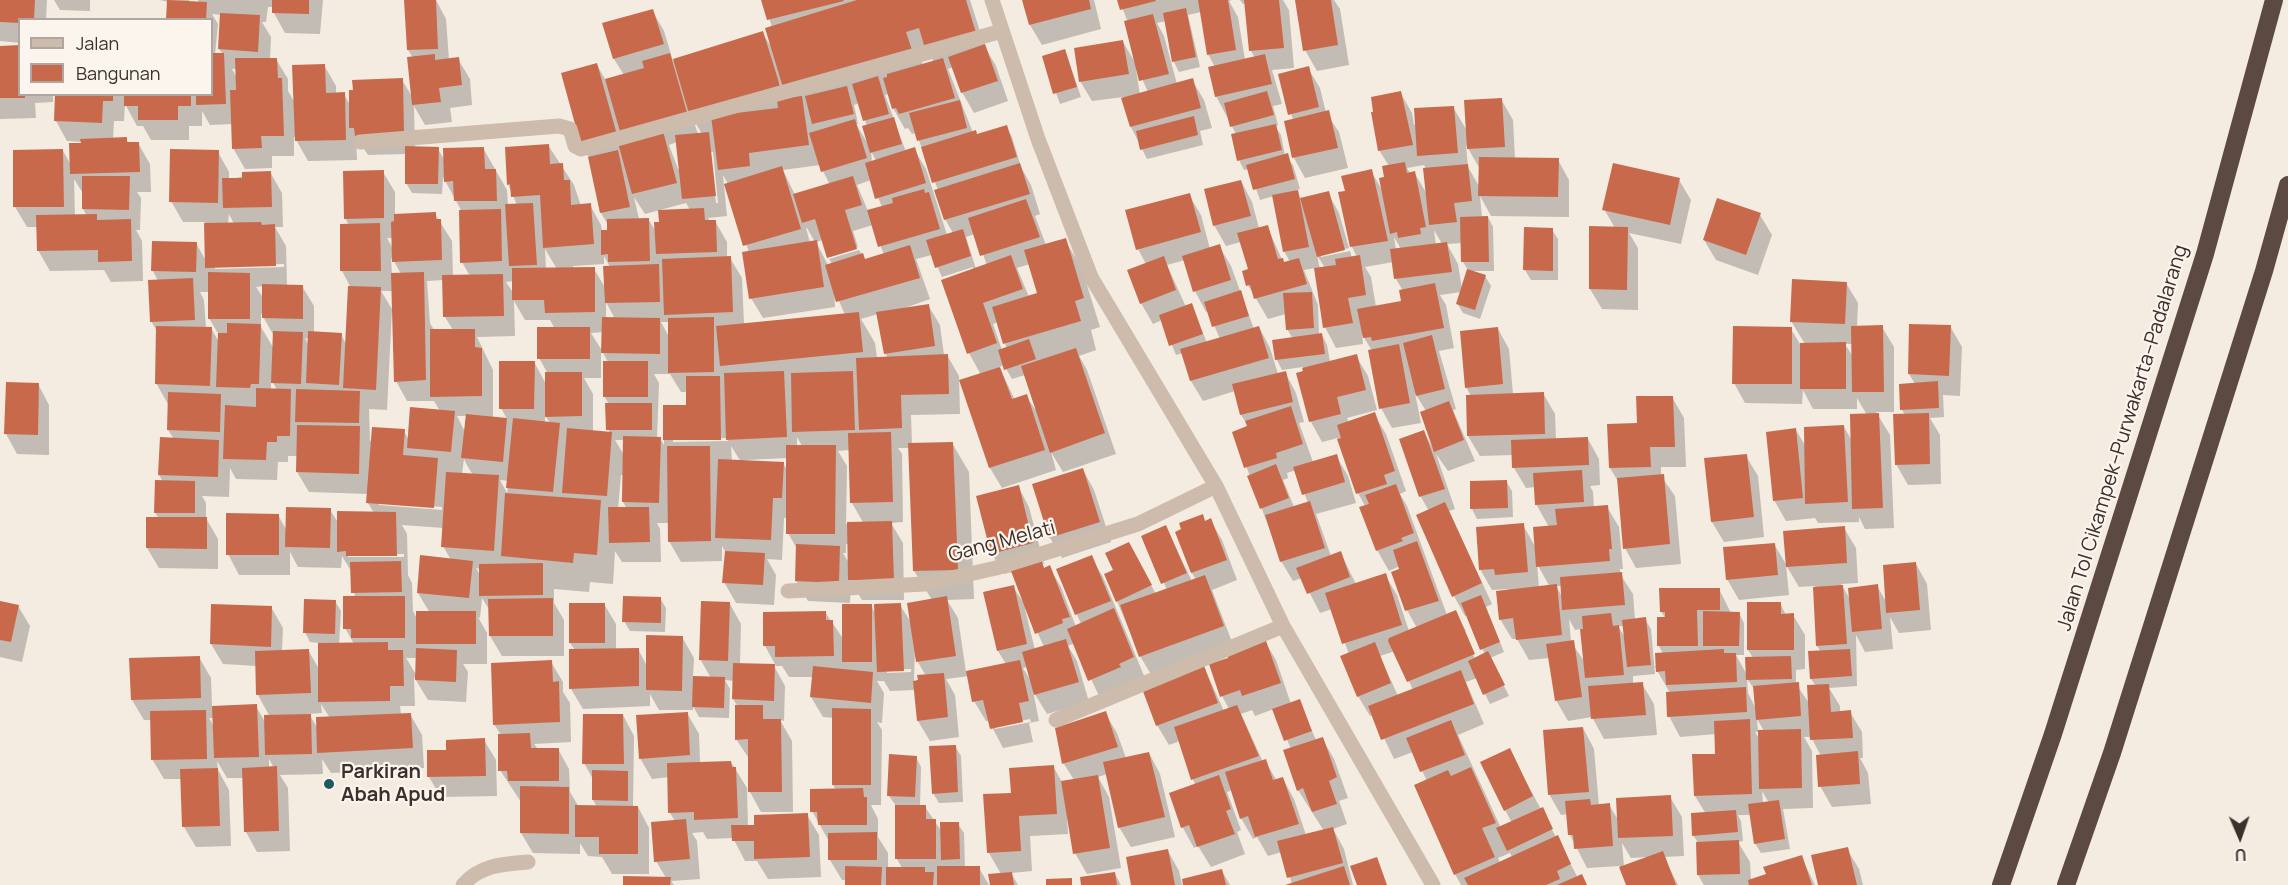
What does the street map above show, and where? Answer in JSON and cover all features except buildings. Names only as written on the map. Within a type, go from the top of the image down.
[{"type":"highway","name":"Jalan Tol Cikampek–Purwakarta–Padalarang","points":[[2001,885],[2054,734],[2205,254],[2274,0]]},
{"type":"highway","points":[[2067,885],[2116,742],[2264,272],[2288,185]]},
{"type":"street","points":[[992,0],[1038,139],[1091,277],[1216,486],[1283,626],[1433,885]]},
{"type":"street","points":[[360,142],[559,126],[570,129],[575,146],[581,149],[1002,31]]},
{"type":"street","name":"Gang Melati","points":[[788,591],[925,584],[996,568],[1138,524],[1216,486]]},
{"type":"street","points":[[1056,720],[1283,626]]},
{"type":"street","points":[[463,885],[474,873],[495,865],[528,862]]},
{"type":"place","name":"Parkiran Abah Apud","points":[[329,784]]}]
